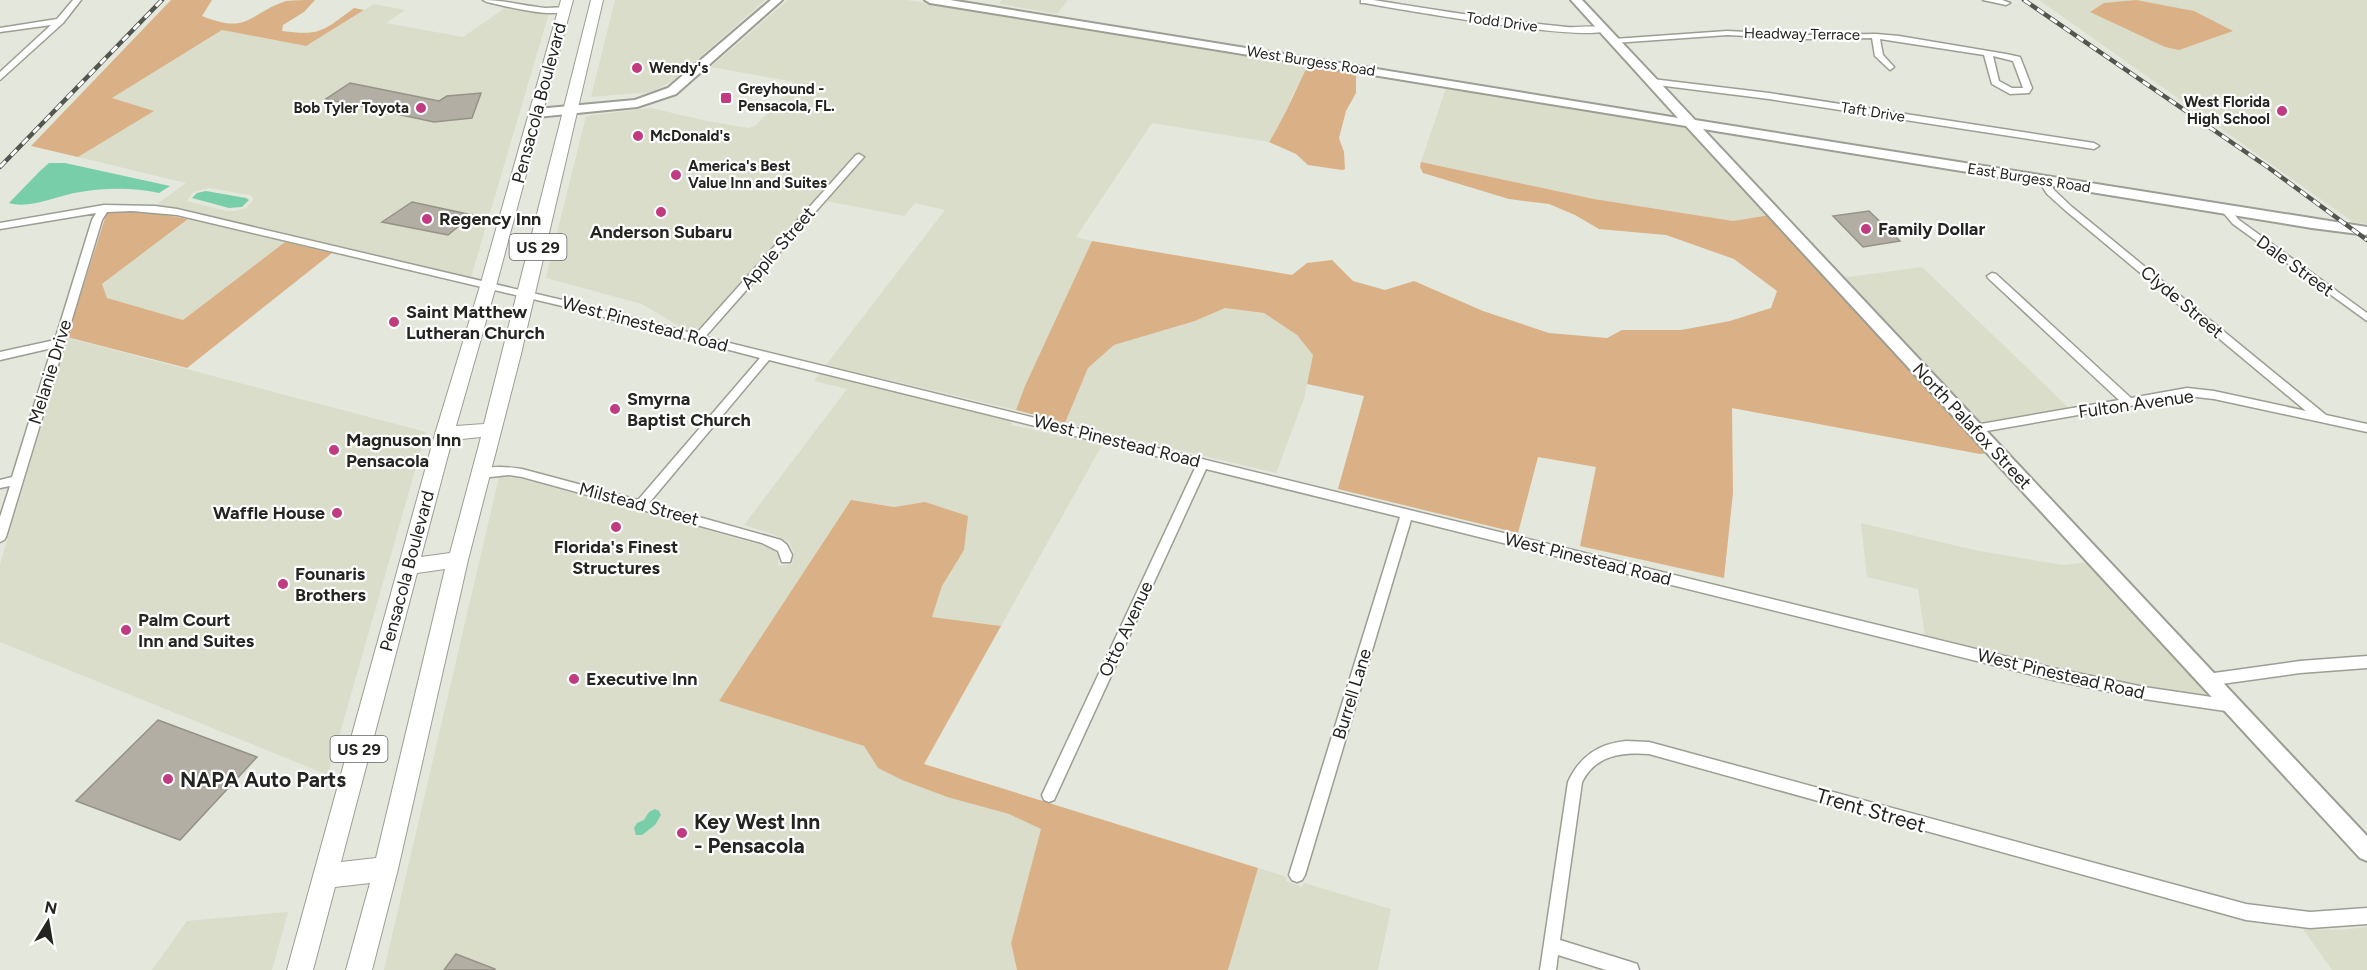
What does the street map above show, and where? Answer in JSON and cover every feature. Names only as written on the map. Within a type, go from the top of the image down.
[{"type":"main road","points":[[589,34],[590,0]]},
{"type":"main road","name":"Pensacola Boulevard","points":[[359,970],[386,869],[458,560],[526,294],[597,0]]},
{"type":"main road","points":[[537,113],[638,103],[672,91],[777,0]]},
{"type":"main road","name":"West Burgess Road","points":[[930,0],[1691,124]]},
{"type":"main road","name":"North Palafox Street","points":[[1576,0],[2367,851]]},
{"type":"main road","name":"Pensacola Boulevard","points":[[300,970],[444,434],[488,286],[566,5]]},
{"type":"main road","name":"East Burgess Road","points":[[1691,124],[2367,231]]},
{"type":"main road","points":[[1717,152],[1719,144],[1726,138],[1748,133]]},
{"type":"main road","points":[[444,434],[490,430]]},
{"type":"main road","points":[[409,566],[458,560]]},
{"type":"main road","points":[[325,876],[386,869]]},
{"type":"street","points":[[0,77],[60,21],[77,0]]},
{"type":"street","points":[[487,0],[544,10],[566,5]]},
{"type":"street","points":[[1987,0],[2006,3]]},
{"type":"street","name":"Todd Drive","points":[[1364,1],[1530,26],[1604,30]]},
{"type":"street","points":[[0,30],[60,21]]},
{"type":"street","name":"Headway Terrace","points":[[1614,40],[1727,33],[1808,37],[1876,36],[1988,53],[2017,59],[2028,88],[2026,91],[2010,91],[1995,82],[1988,53]]},
{"type":"street","points":[[1876,36],[1879,56],[1890,68]]},
{"type":"street","name":"Taft Drive","points":[[1652,82],[1780,97],[2094,146]]},
{"type":"street","name":"Apple Street","points":[[698,338],[859,157]]},
{"type":"street","name":"Clyde Street","points":[[2044,181],[2050,192],[2069,209],[2324,420]]},
{"type":"street","name":"West Pinestead Road","points":[[0,226],[104,208],[148,208],[177,212],[526,294],[767,356],[2053,674],[2144,693],[2232,706]]},
{"type":"street","name":"Melanie Drive","points":[[0,537],[97,220],[104,208]]},
{"type":"street","name":"Dale Street","points":[[2226,210],[2236,222],[2367,318]]},
{"type":"street","points":[[1992,276],[2129,403]]},
{"type":"street","points":[[0,356],[59,343]]},
{"type":"street","points":[[642,504],[767,356]]},
{"type":"street","name":"Fulton Avenue","points":[[1975,429],[2187,392],[2214,395],[2367,428]]},
{"type":"street","name":"Otto Avenue","points":[[1049,795],[1203,463]]},
{"type":"street","name":"Milstead Street","points":[[481,474],[510,471],[522,473],[642,504],[765,539],[783,548],[786,551],[786,559]]},
{"type":"street","points":[[0,484],[17,480]]},
{"type":"street","name":"Burrell Lane","points":[[1297,875],[1407,514]]},
{"type":"street","points":[[2207,680],[2300,667],[2367,662]]},
{"type":"street","name":"Trent Street","points":[[1548,970],[1575,782],[1588,760],[1613,748],[1631,746],[1650,748],[2246,912],[2310,920],[2367,916]]},
{"type":"street","points":[[1552,945],[1631,970]]},
{"type":"shaded area","points":[[171,0],[212,0],[202,16],[230,24],[247,20],[286,1],[315,0],[304,12],[283,25],[282,31],[305,33],[328,27],[354,8],[364,10],[306,46],[222,30],[112,98],[154,111],[78,157],[31,146]]},
{"type":"shaded area","points":[[615,0],[765,0],[674,80],[652,92],[591,97]]},
{"type":"shaded area","points":[[788,0],[907,0],[1308,65],[1291,98],[1287,113],[1269,142],[1152,123],[1076,237],[1092,241],[1016,410],[826,365],[945,210],[915,203],[904,216],[826,201],[865,155],[857,153],[697,333],[684,329],[642,304],[546,278],[586,116],[651,108],[707,121],[748,128],[755,126],[795,85],[794,82],[711,67]]},
{"type":"shaded area","points":[[1002,0],[1068,0],[1057,14],[999,4]]},
{"type":"shaded area","name":"West Florida High School","points":[[2039,0],[2367,0],[2367,224],[2353,222]]},
{"type":"shaded area","points":[[2136,0],[2194,11],[2233,31],[2179,50],[2165,47],[2090,12],[2104,3]]},
{"type":"shaded area","points":[[374,4],[405,10],[386,23],[463,37],[508,6],[549,13],[471,277],[157,204],[186,183],[78,157],[153,111],[112,98],[222,30],[306,46]],"holes":[[[209,188],[250,195],[254,199],[246,208],[234,211],[187,201],[193,192]]]},
{"type":"shaded area","points":[[1308,65],[1356,73],[1356,93],[1346,111],[1339,138],[1344,152],[1345,169],[1308,165],[1296,154],[1269,142]]},
{"type":"shaded area","points":[[1446,88],[1690,128],[1770,215],[1733,221],[1594,199],[1421,162]]},
{"type":"shaded area","points":[[1421,162],[1594,199],[1733,221],[1770,215],[1991,453],[1980,454],[1732,408],[1733,493],[1724,578],[1580,546],[1596,467],[1538,457],[1518,533],[1338,489],[1364,396],[1307,384],[1313,355],[1297,335],[1264,313],[1225,308],[1195,321],[1114,345],[1088,368],[1065,423],[1016,410],[1092,241],[1292,275],[1307,263],[1332,260],[1353,281],[1385,290],[1414,281],[1483,311],[1549,333],[1607,338],[1622,330],[1681,330],[1730,321],[1771,308],[1777,291],[1734,259],[1666,235],[1599,229],[1549,204],[1509,199],[1423,173],[1420,167]]},
{"type":"shaded area","points":[[49,163],[65,163],[170,186],[159,193],[106,189],[74,193],[33,204],[9,203]]},
{"type":"shaded area","points":[[206,191],[249,200],[242,207],[229,208],[192,198],[197,193]]},
{"type":"shaded area","points":[[144,211],[188,219],[102,284],[107,298],[183,320],[285,242],[332,253],[187,368],[67,337],[107,212]]},
{"type":"shaded area","points":[[188,219],[285,242],[183,320],[106,298],[102,284]]},
{"type":"shaded area","points":[[1922,267],[2069,408],[1976,423],[1841,278]]},
{"type":"shaded area","points":[[1225,308],[1264,313],[1297,335],[1313,355],[1304,399],[1276,473],[1065,423],[1088,368],[1114,345],[1195,321]]},
{"type":"shaded area","points":[[68,338],[426,432],[328,775],[0,642],[0,564]]},
{"type":"shaded area","points":[[819,374],[1012,421],[1011,425],[1060,436],[1061,433],[1105,444],[1102,445],[1001,626],[932,617],[942,586],[964,550],[925,502],[894,507],[851,500],[719,701],[864,746],[878,768],[902,780],[947,797],[1009,814],[1042,829],[1011,943],[1017,970],[384,970],[499,477],[518,478],[761,545],[773,549],[779,555],[778,566],[792,564],[794,553],[789,542],[744,525],[847,389],[814,381]]},
{"type":"shaded area","points":[[851,500],[894,507],[925,502],[968,516],[964,550],[942,586],[932,617],[1001,626],[924,764],[1258,868],[1228,970],[1017,970],[1011,943],[1041,829],[1009,814],[947,797],[902,780],[878,768],[864,746],[719,701]]},
{"type":"shaded area","points":[[1861,523],[1974,550],[2062,565],[2091,562],[2214,696],[2141,686],[1925,636],[1918,589],[1867,577]]},
{"type":"shaded area","points":[[655,809],[661,815],[655,825],[642,835],[636,835],[634,828],[637,823],[644,820],[649,812]]},
{"type":"shaded area","points":[[1258,868],[1287,877],[1286,881],[1302,887],[1304,883],[1391,909],[1378,970],[1228,970]]},
{"type":"shaded area","points":[[288,912],[272,970],[152,970],[187,921]]},
{"type":"shaded area","points":[[2367,927],[2367,970],[2332,970],[2303,929],[2340,930]]},
{"type":"building","name":"Bob Tyler Toyota","points":[[350,83],[439,101],[447,96],[481,93],[472,118],[434,122],[326,99]]},
{"type":"building","name":"Regency Inn","points":[[412,202],[472,215],[448,235],[382,222]]},
{"type":"building","name":"Family Dollar","points":[[1869,211],[1900,241],[1863,247],[1833,216]]},
{"type":"building","name":"NAPA Auto Parts","points":[[158,720],[257,757],[180,840],[76,801]]},
{"type":"building","points":[[456,954],[495,969],[495,970],[444,970]]},
{"type":"railway","points":[[0,167],[162,0]]},
{"type":"railway","points":[[2024,0],[2269,168],[2367,240]]},
{"type":"place","name":"Wendy's","points":[[637,68]]},
{"type":"place","name":"Greyhound - Pensacola, FL.","points":[[726,98]]},
{"type":"place","name":"Bob Tyler Toyota","points":[[421,108]]},
{"type":"place","name":"West Florida High School","points":[[2282,111]]},
{"type":"place","name":"McDonald's","points":[[638,136]]},
{"type":"place","name":"America's Best Value Inn and Suites","points":[[676,175]]},
{"type":"place","name":"Anderson Subaru","points":[[661,212]]},
{"type":"place","name":"Regency Inn","points":[[427,219]]},
{"type":"place","name":"Family Dollar","points":[[1866,229]]},
{"type":"place","name":"Saint Matthew Lutheran Church","points":[[394,322]]},
{"type":"place","name":"Smyrna Baptist Church","points":[[615,409]]},
{"type":"place","name":"Magnuson Inn Pensacola","points":[[334,450]]},
{"type":"place","name":"Waffle House","points":[[337,513]]},
{"type":"place","name":"Florida's Finest Structures","points":[[616,527]]},
{"type":"place","name":"Founaris Brothers","points":[[283,584]]},
{"type":"place","name":"Palm Court Inn and Suites","points":[[126,630]]},
{"type":"place","name":"Executive Inn","points":[[574,679]]},
{"type":"place","name":"NAPA Auto Parts","points":[[168,779]]},
{"type":"place","name":"Key West Inn - Pensacola","points":[[682,833]]}]
